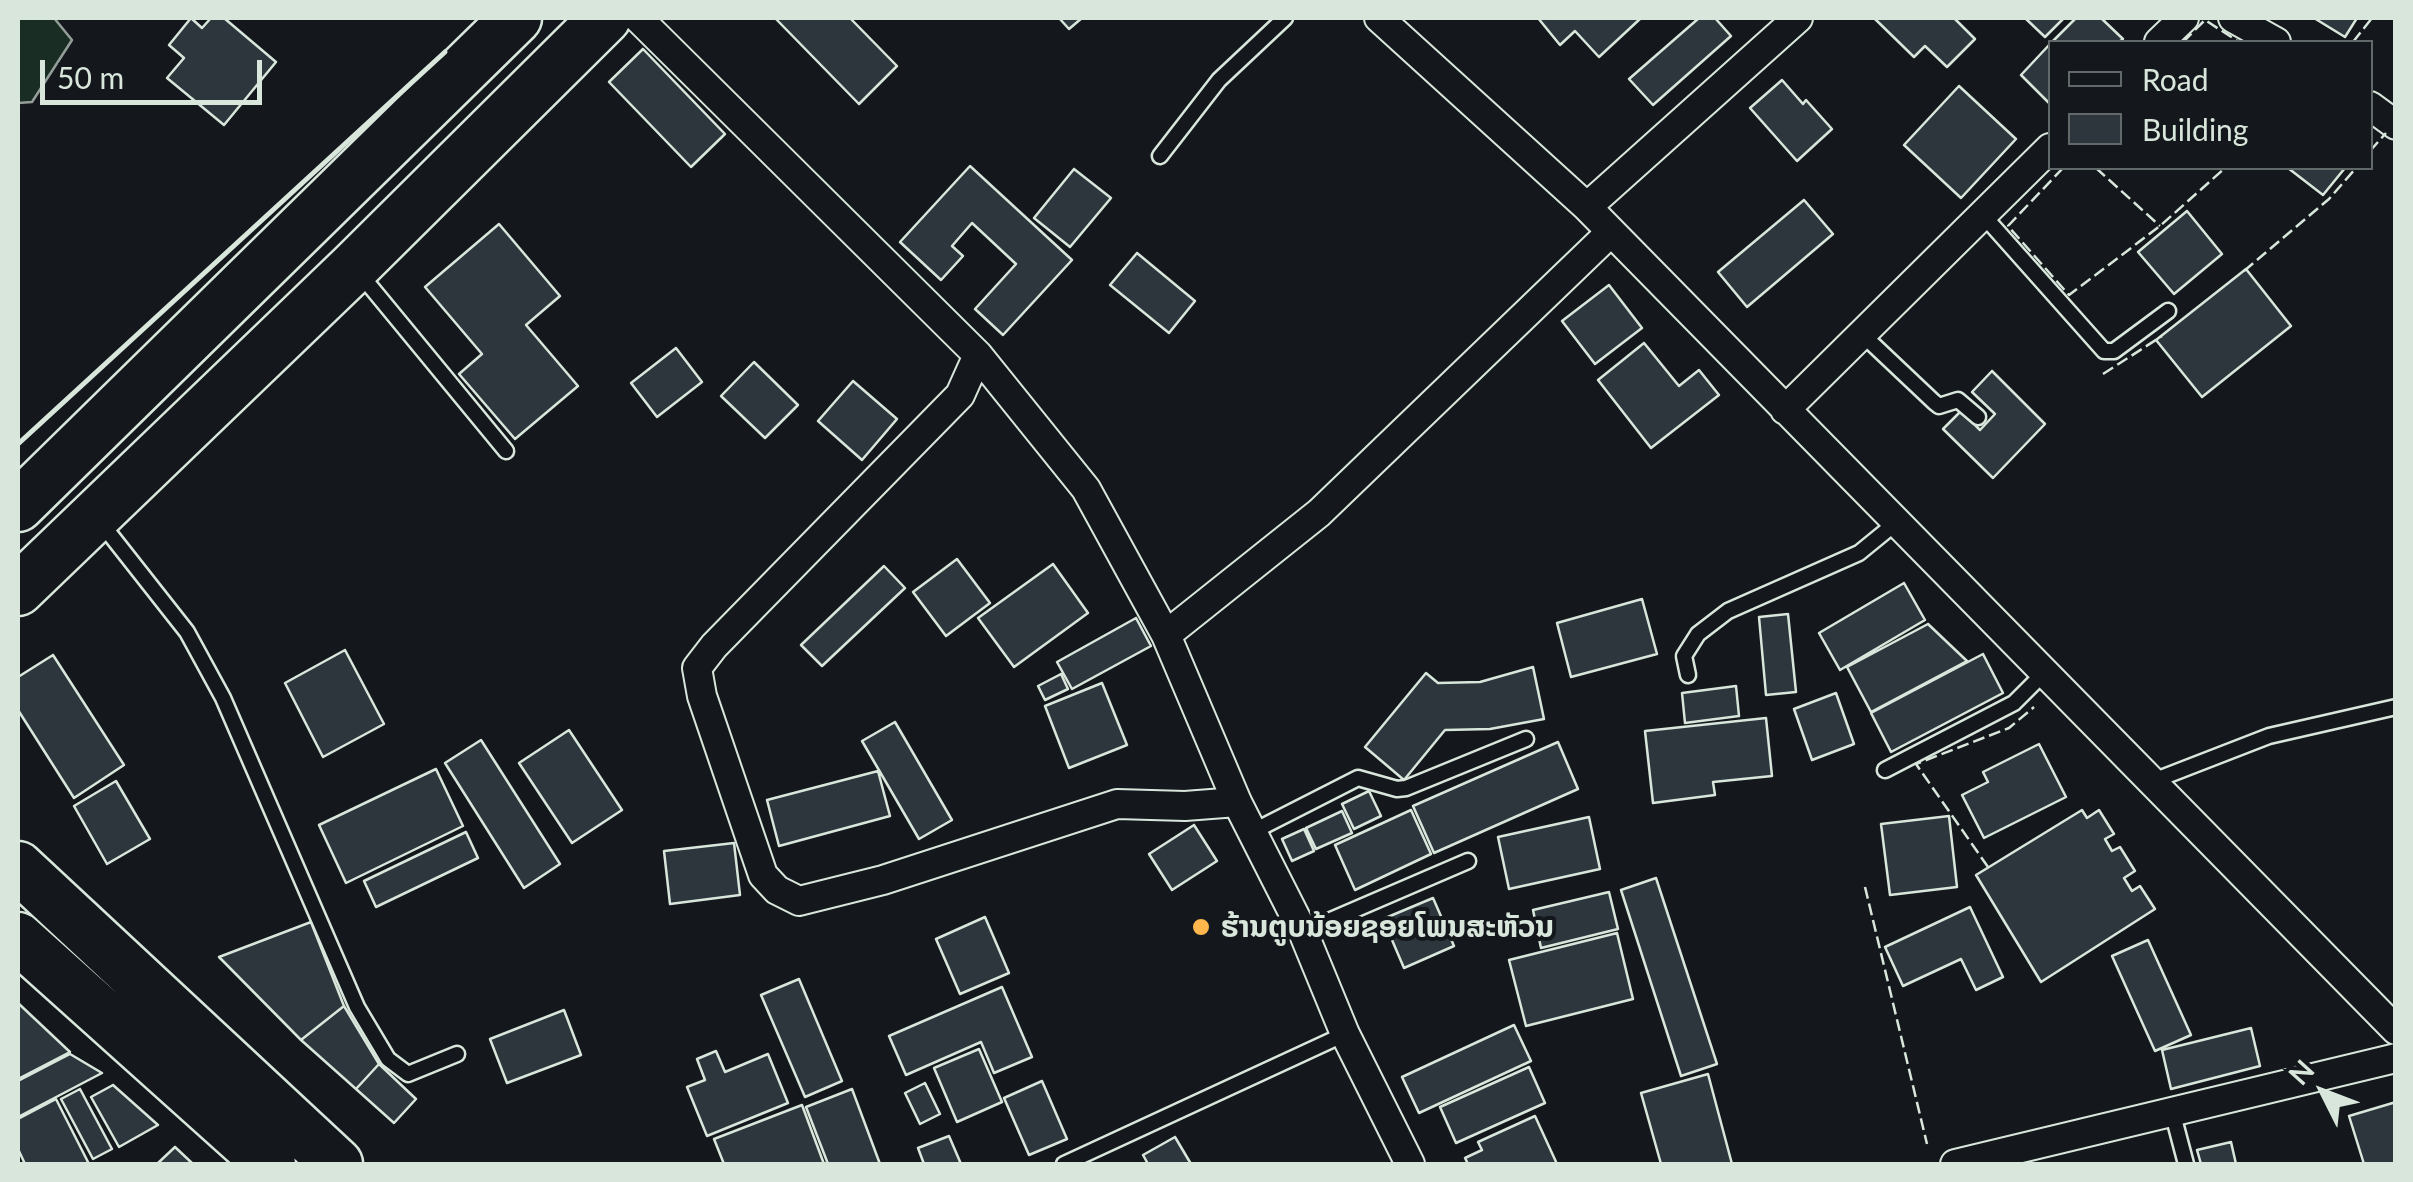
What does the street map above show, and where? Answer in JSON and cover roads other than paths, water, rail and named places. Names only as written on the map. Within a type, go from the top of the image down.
[{"type":"highway","points":[[18,590],[354,267],[605,18]]},
{"type":"highway","points":[[18,506],[512,19]]},
{"type":"highway","points":[[24,869],[337,1164]]},
{"type":"highway","points":[[18,938],[270,1164]]},
{"type":"street","points":[[638,18],[978,355],[1086,489],[1166,635],[1237,802],[1303,932],[1345,1034],[1410,1164]]},
{"type":"street","points":[[1379,18],[1587,207],[2396,1030]]},
{"type":"street","points":[[1587,207],[1798,18]]},
{"type":"street","points":[[2160,40],[2184,18]]},
{"type":"street","points":[[2232,18],[2272,40]]},
{"type":"street","points":[[512,19],[556,66]]},
{"type":"street","points":[[2373,108],[2396,126]]},
{"type":"street","points":[[1784,410],[2048,150]]},
{"type":"street","points":[[1166,635],[1320,513],[1611,232]]},
{"type":"street","points":[[978,355],[960,394],[697,668],[702,696],[762,874],[777,890],[798,901],[883,880],[1118,804],[1185,806],[1237,802]]},
{"type":"street","points":[[1955,1164],[2396,1058]]},
{"type":"lane","points":[[1160,156],[1218,80],[1286,18]]},
{"type":"lane","points":[[1983,214],[2104,351],[2114,351],[2168,311]]},
{"type":"lane","points":[[354,267],[506,451]]},
{"type":"lane","points":[[1862,334],[1939,406],[1958,400],[1978,417]]},
{"type":"lane","points":[[95,516],[187,632],[223,698],[356,1006],[388,1060],[408,1074],[457,1054]]},
{"type":"lane","points":[[1688,676],[1684,656],[1698,634],[1728,611],[1860,552],[1897,522]]},
{"type":"lane","points":[[1885,770],[2014,703],[2045,672]]},
{"type":"lane","points":[[2153,781],[2269,736],[2396,708]]},
{"type":"lane","points":[[1252,832],[1358,778],[1406,788],[1526,738]]},
{"type":"lane","points":[[1303,932],[1468,861]]},
{"type":"lane","points":[[1064,1164],[1345,1034]]},
{"type":"lane","points":[[2172,1111],[2186,1164]]},
{"type":"place","name":"ຮ້ານຕູບນ້ອຍຊອຍໂພນສະຫັວນ","points":[[1201,927]]}]
